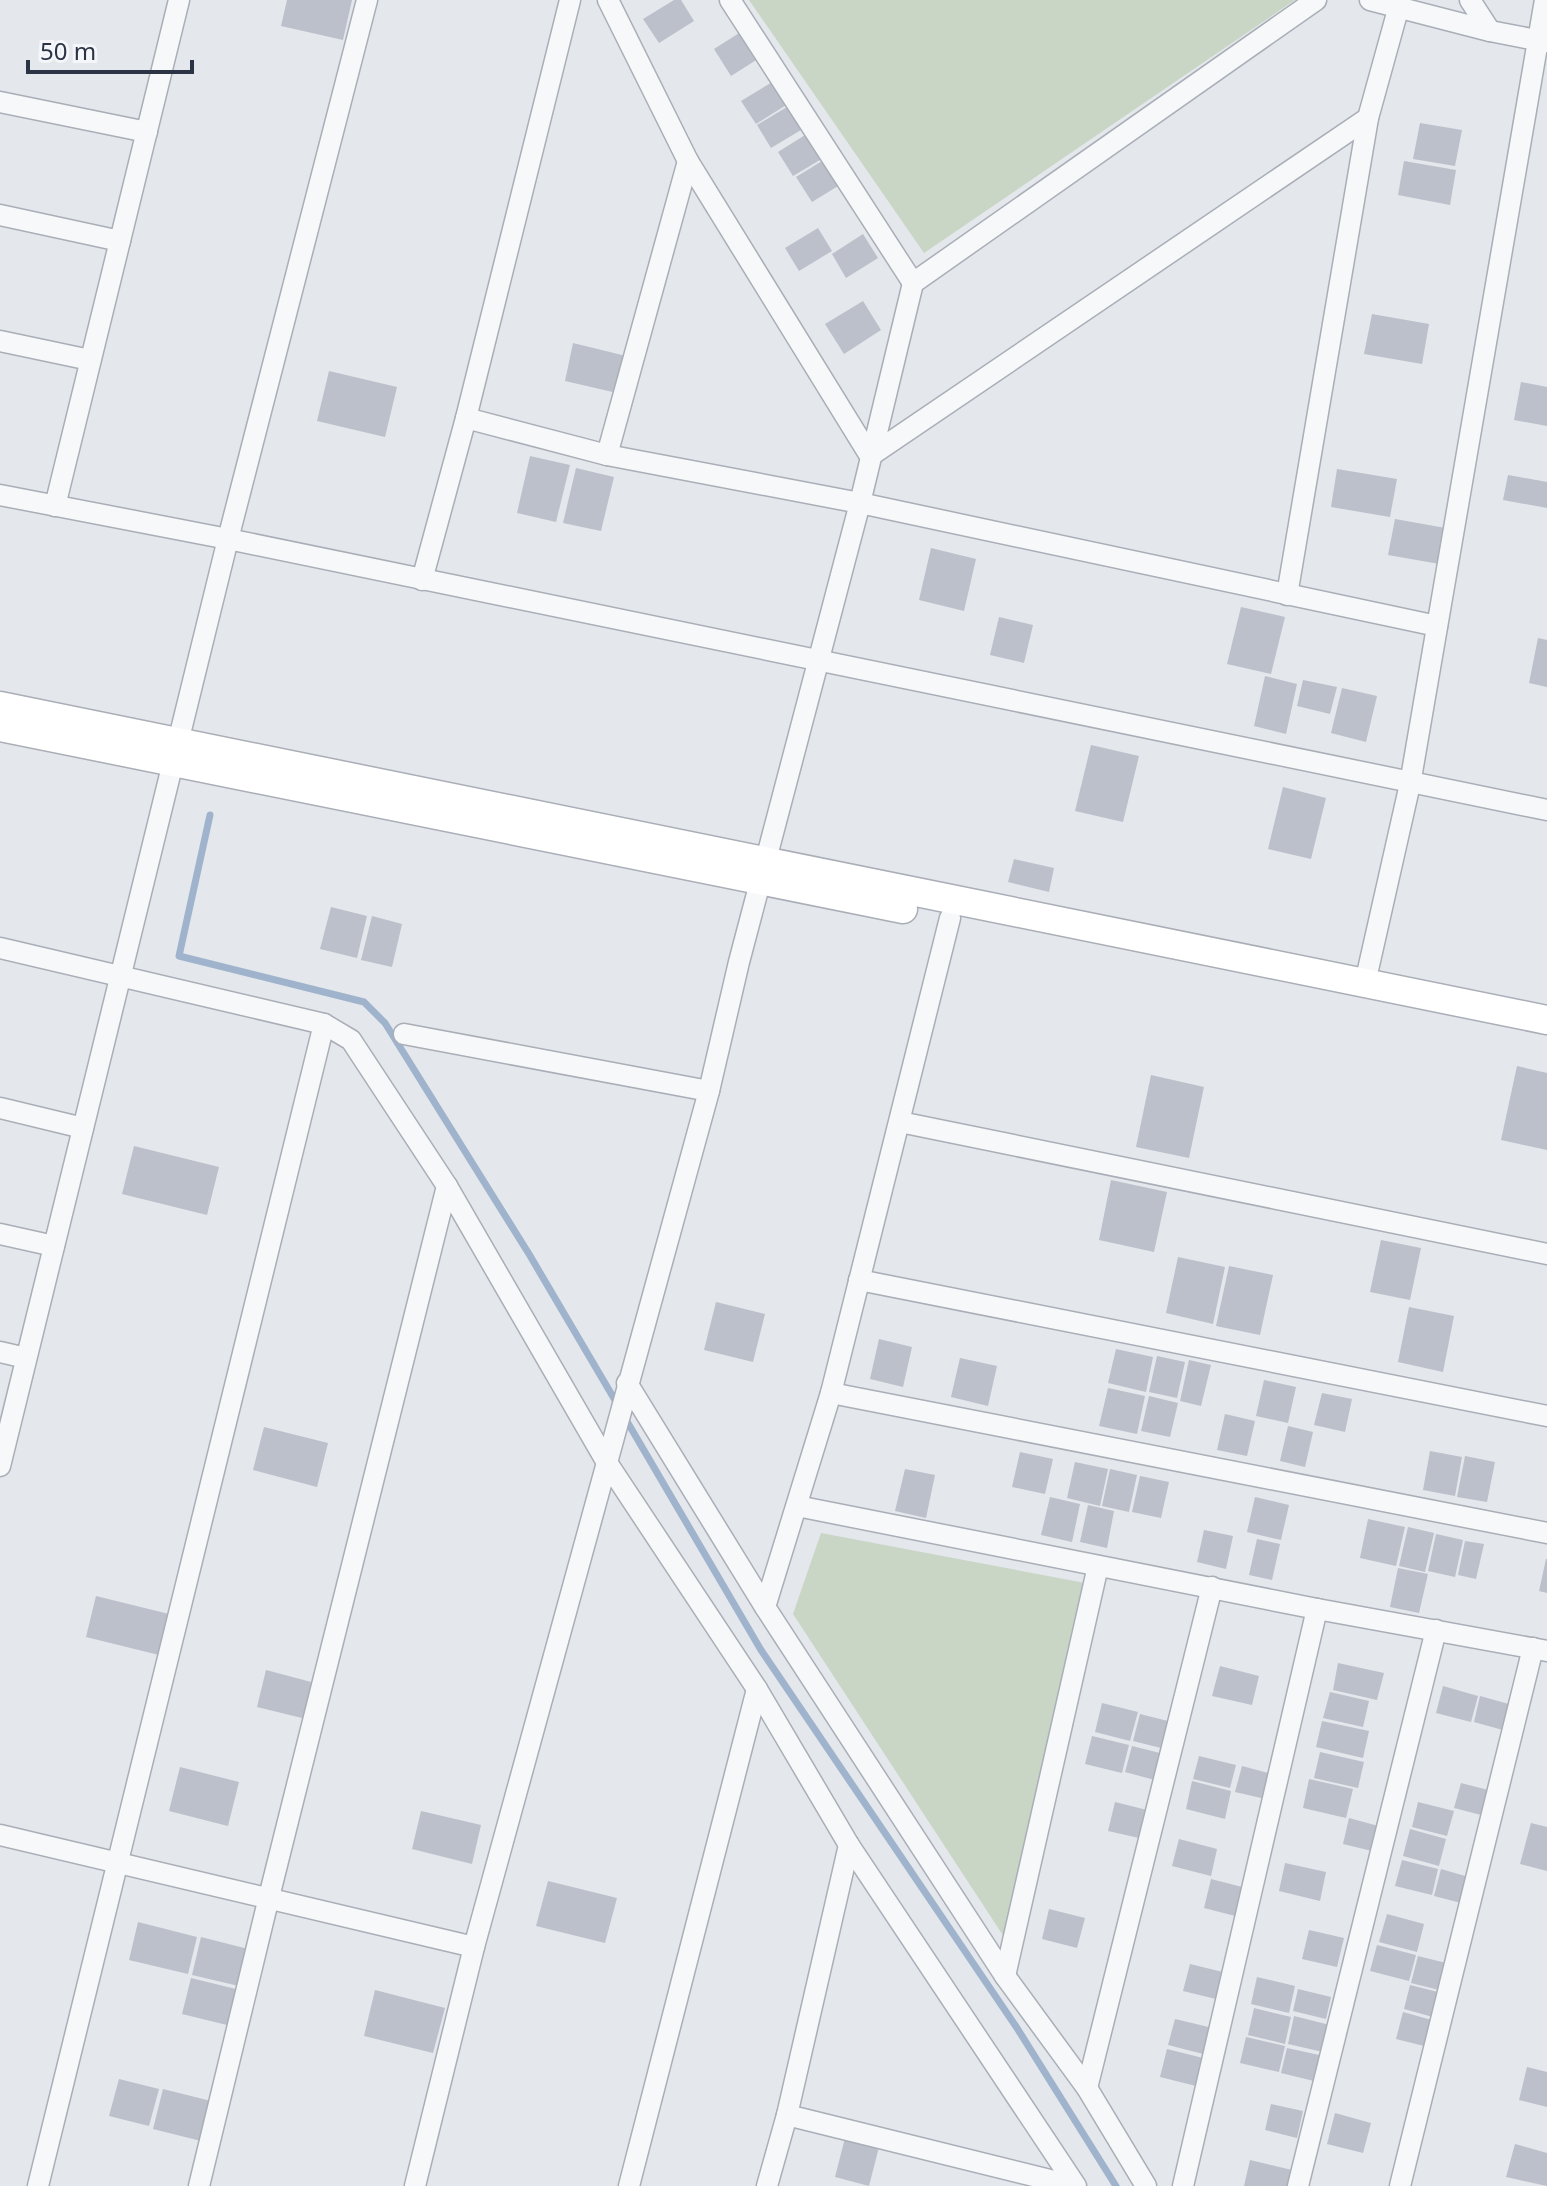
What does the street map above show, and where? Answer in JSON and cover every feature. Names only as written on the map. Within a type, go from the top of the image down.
[{"type":"street","points":[[55,506],[179,0]]},
{"type":"street","points":[[0,1463],[174,752],[367,0]]},
{"type":"street","points":[[422,580],[466,418],[570,0]]},
{"type":"street","points":[[608,0],[688,161],[870,456]]},
{"type":"street","points":[[730,0],[913,283]]},
{"type":"street","points":[[415,2186],[474,1947],[709,1091],[816,662],[860,503],[913,283],[1316,0]]},
{"type":"street","points":[[1370,0],[1490,31],[1543,41]]},
{"type":"street","points":[[1470,0],[1490,31]]},
{"type":"street","points":[[1365,983],[1410,784],[1543,41],[1545,0]]},
{"type":"street","points":[[1287,595],[1368,118],[1399,6]]},
{"type":"street","points":[[0,102],[147,132]]},
{"type":"street","points":[[870,456],[1368,118]]},
{"type":"street","points":[[607,455],[688,161]]},
{"type":"street","points":[[0,215],[120,241]]},
{"type":"street","points":[[0,341],[90,360]]},
{"type":"street","points":[[466,418],[607,455],[860,503],[1437,626]]},
{"type":"street","points":[[0,495],[1547,810]]},
{"type":"street","points":[[0,706],[174,752]]},
{"type":"street","points":[[0,727],[174,752],[763,871],[1547,1020]]},
{"type":"street","points":[[763,871],[950,918],[1547,1038]]},
{"type":"street","points":[[765,1607],[831,1393],[950,918]]},
{"type":"street","points":[[0,948],[324,1024],[351,1040],[447,1186],[606,1461],[757,1689],[849,1845],[1075,2186]]},
{"type":"street","points":[[38,2186],[324,1024]]},
{"type":"street","points":[[404,1034],[709,1091]]},
{"type":"street","points":[[0,1108],[83,1128]]},
{"type":"street","points":[[900,1122],[1547,1254]]},
{"type":"street","points":[[199,2186],[447,1186]]},
{"type":"street","points":[[0,1234],[54,1246]]},
{"type":"street","points":[[859,1280],[1547,1416]]},
{"type":"street","points":[[0,1352],[26,1358]]},
{"type":"street","points":[[627,1383],[765,1607],[1005,1976],[1087,2088],[1146,2186]]},
{"type":"street","points":[[831,1393],[1547,1533]]},
{"type":"street","points":[[797,1506],[1540,1650],[1400,2186]]},
{"type":"street","points":[[1005,1976],[1098,1566]]},
{"type":"street","points":[[1087,2088],[1212,1587]]},
{"type":"street","points":[[1183,2186],[1317,1609]]},
{"type":"street","points":[[1298,2186],[1436,1630]]},
{"type":"street","points":[[629,2186],[757,1689]]},
{"type":"street","points":[[0,1835],[474,1947]]},
{"type":"street","points":[[767,2186],[787,2115],[849,1845]]},
{"type":"street","points":[[787,2115],[1075,2186]]},
{"type":"green space","points":[[749,0],[1295,0],[924,253]]},
{"type":"green space","points":[[821,1533],[1085,1583],[1006,1940],[793,1614]]},
{"type":"building","points":[[287,0],[352,0],[343,40],[281,26]]},
{"type":"building","points":[[674,0],[681,0],[694,21],[659,43],[643,19]]},
{"type":"building","points":[[744,30],[761,57],[731,76],[714,49]]},
{"type":"building","points":[[777,79],[791,102],[756,124],[741,101]]},
{"type":"building","points":[[792,104],[806,127],[771,148],[757,125]]},
{"type":"building","points":[[1420,123],[1462,130],[1455,166],[1413,159]]},
{"type":"building","points":[[810,132],[825,157],[793,176],[778,152]]},
{"type":"building","points":[[827,158],[843,183],[812,202],[796,177]]},
{"type":"building","points":[[1404,161],[1456,170],[1450,205],[1398,195]]},
{"type":"building","points":[[818,228],[832,251],[799,271],[785,248]]},
{"type":"building","points":[[863,234],[878,258],[846,278],[832,254]]},
{"type":"building","points":[[863,301],[881,330],[844,354],[825,324]]},
{"type":"building","points":[[1372,314],[1429,324],[1422,364],[1364,354]]},
{"type":"building","points":[[573,343],[626,356],[617,393],[565,381]]},
{"type":"building","points":[[329,371],[397,387],[385,437],[317,421]]},
{"type":"building","points":[[1521,382],[1547,387],[1547,426],[1514,420]]},
{"type":"building","points":[[530,456],[570,465],[556,522],[517,513]]},
{"type":"building","points":[[576,468],[614,477],[601,531],[563,523]]},
{"type":"building","points":[[1337,469],[1397,479],[1390,517],[1331,507]]},
{"type":"building","points":[[1508,475],[1547,482],[1547,508],[1503,500]]},
{"type":"building","points":[[1395,519],[1451,529],[1445,565],[1388,555]]},
{"type":"building","points":[[931,548],[976,559],[964,611],[919,600]]},
{"type":"building","points":[[1241,607],[1285,617],[1271,674],[1227,664]]},
{"type":"building","points":[[999,617],[1033,625],[1024,663],[990,655]]},
{"type":"building","points":[[1538,638],[1547,640],[1547,687],[1529,683]]},
{"type":"building","points":[[1265,676],[1297,684],[1286,734],[1254,726]]},
{"type":"building","points":[[1303,680],[1337,687],[1330,714],[1297,706]]},
{"type":"building","points":[[1342,688],[1377,696],[1366,742],[1331,733]]},
{"type":"building","points":[[1091,745],[1139,756],[1123,822],[1075,811]]},
{"type":"building","points":[[1283,787],[1326,798],[1311,859],[1268,849]]},
{"type":"building","points":[[1014,859],[1054,868],[1049,892],[1008,882]]},
{"type":"building","points":[[331,907],[367,916],[357,958],[320,949]]},
{"type":"building","points":[[372,916],[402,924],[392,967],[361,960]]},
{"type":"building","points":[[1517,1066],[1547,1073],[1547,1150],[1501,1140]]},
{"type":"building","points":[[1151,1075],[1204,1087],[1189,1158],[1136,1147]]},
{"type":"building","points":[[134,1146],[219,1167],[207,1215],[122,1194]]},
{"type":"building","points":[[1111,1180],[1167,1192],[1154,1252],[1099,1240]]},
{"type":"building","points":[[1381,1240],[1421,1248],[1410,1300],[1370,1292]]},
{"type":"building","points":[[1178,1257],[1225,1267],[1213,1324],[1166,1313]]},
{"type":"building","points":[[1229,1266],[1273,1275],[1260,1335],[1216,1326]]},
{"type":"building","points":[[716,1302],[765,1314],[753,1362],[704,1350]]},
{"type":"building","points":[[1409,1307],[1454,1316],[1443,1372],[1398,1362]]},
{"type":"building","points":[[879,1339],[912,1347],[903,1387],[870,1379]]},
{"type":"building","points":[[1116,1349],[1153,1357],[1146,1392],[1108,1383]]},
{"type":"building","points":[[1157,1356],[1185,1362],[1177,1398],[1149,1392]]},
{"type":"building","points":[[960,1358],[997,1366],[988,1406],[951,1397]]},
{"type":"building","points":[[1189,1360],[1211,1365],[1201,1406],[1180,1401]]},
{"type":"building","points":[[1264,1380],[1296,1387],[1288,1423],[1256,1416]]},
{"type":"building","points":[[1108,1388],[1145,1396],[1137,1434],[1099,1426]]},
{"type":"building","points":[[1322,1393],[1352,1399],[1345,1432],[1314,1425]]},
{"type":"building","points":[[1149,1396],[1178,1403],[1170,1437],[1141,1431]]},
{"type":"building","points":[[1225,1414],[1255,1421],[1247,1456],[1217,1450]]},
{"type":"building","points":[[1288,1426],[1313,1432],[1305,1467],[1280,1461]]},
{"type":"building","points":[[264,1427],[328,1443],[317,1487],[253,1470]]},
{"type":"building","points":[[1430,1451],[1462,1457],[1455,1496],[1423,1490]]},
{"type":"building","points":[[1020,1452],[1053,1459],[1045,1494],[1012,1487]]},
{"type":"building","points":[[1465,1456],[1495,1462],[1487,1502],[1457,1497]]},
{"type":"building","points":[[1075,1462],[1108,1469],[1100,1506],[1067,1498]]},
{"type":"building","points":[[905,1469],[935,1475],[926,1518],[895,1511]]},
{"type":"building","points":[[1110,1469],[1137,1475],[1129,1512],[1102,1506]]},
{"type":"building","points":[[1140,1476],[1169,1482],[1161,1518],[1132,1512]]},
{"type":"building","points":[[1050,1497],[1080,1504],[1072,1542],[1041,1535]]},
{"type":"building","points":[[1255,1497],[1289,1505],[1281,1540],[1247,1532]]},
{"type":"building","points":[[1088,1505],[1114,1511],[1107,1548],[1080,1542]]},
{"type":"building","points":[[1368,1519],[1405,1527],[1396,1566],[1360,1558]]},
{"type":"building","points":[[1408,1527],[1434,1533],[1425,1572],[1399,1566]]},
{"type":"building","points":[[1204,1530],[1233,1536],[1226,1569],[1197,1562]]},
{"type":"building","points":[[1436,1534],[1463,1540],[1455,1577],[1428,1571]]},
{"type":"building","points":[[1257,1539],[1280,1544],[1272,1580],[1249,1575]]},
{"type":"building","points":[[1465,1541],[1484,1544],[1476,1579],[1458,1575]]},
{"type":"building","points":[[1547,1559],[1547,1593],[1539,1591]]},
{"type":"building","points":[[1398,1568],[1428,1574],[1419,1613],[1390,1607]]},
{"type":"building","points":[[96,1596],[173,1615],[163,1656],[86,1637]]},
{"type":"building","points":[[1338,1663],[1384,1673],[1377,1700],[1333,1690]]},
{"type":"building","points":[[1220,1666],[1259,1676],[1252,1705],[1212,1696]]},
{"type":"building","points":[[266,1670],[315,1683],[306,1719],[257,1707]]},
{"type":"building","points":[[1443,1686],[1478,1696],[1471,1722],[1436,1713]]},
{"type":"building","points":[[1330,1692],[1369,1701],[1363,1727],[1323,1718]]},
{"type":"building","points":[[1480,1696],[1516,1706],[1510,1732],[1474,1722]]},
{"type":"building","points":[[1102,1703],[1138,1712],[1130,1741],[1095,1732]]},
{"type":"building","points":[[1140,1714],[1176,1723],[1169,1750],[1133,1741]]},
{"type":"building","points":[[1322,1721],[1369,1731],[1363,1758],[1316,1747]]},
{"type":"building","points":[[1092,1736],[1129,1745],[1122,1773],[1085,1764]]},
{"type":"building","points":[[1132,1746],[1168,1755],[1162,1782],[1125,1772]]},
{"type":"building","points":[[1320,1752],[1364,1762],[1358,1788],[1314,1778]]},
{"type":"building","points":[[1199,1756],[1236,1765],[1230,1788],[1193,1779]]},
{"type":"building","points":[[1242,1766],[1276,1775],[1270,1800],[1235,1792]]},
{"type":"building","points":[[180,1767],[239,1782],[228,1826],[169,1811]]},
{"type":"building","points":[[1309,1779],[1353,1789],[1346,1818],[1303,1808]]},
{"type":"building","points":[[1192,1781],[1231,1791],[1225,1819],[1186,1809]]},
{"type":"building","points":[[1461,1783],[1496,1792],[1489,1817],[1454,1808]]},
{"type":"building","points":[[1115,1802],[1155,1812],[1148,1840],[1108,1831]]},
{"type":"building","points":[[1418,1802],[1454,1811],[1447,1836],[1412,1827]]},
{"type":"building","points":[[421,1811],[481,1825],[472,1864],[412,1849]]},
{"type":"building","points":[[1349,1818],[1382,1827],[1376,1852],[1343,1844]]},
{"type":"building","points":[[1531,1823],[1547,1827],[1547,1871],[1520,1864]]},
{"type":"building","points":[[1410,1829],[1446,1839],[1439,1866],[1403,1856]]},
{"type":"building","points":[[1179,1839],[1217,1849],[1211,1876],[1172,1866]]},
{"type":"building","points":[[1402,1860],[1438,1869],[1432,1895],[1395,1886]]},
{"type":"building","points":[[1285,1863],[1326,1872],[1320,1901],[1279,1891]]},
{"type":"building","points":[[1441,1869],[1472,1878],[1465,1904],[1434,1896]]},
{"type":"building","points":[[1211,1879],[1250,1889],[1243,1918],[1204,1908]]},
{"type":"building","points":[[548,1881],[617,1898],[605,1943],[536,1926]]},
{"type":"building","points":[[1049,1909],[1085,1918],[1077,1948],[1042,1939]]},
{"type":"building","points":[[1387,1914],[1424,1924],[1417,1952],[1379,1942]]},
{"type":"building","points":[[138,1922],[197,1937],[188,1974],[129,1960]]},
{"type":"building","points":[[1309,1930],[1344,1938],[1337,1967],[1302,1959]]},
{"type":"building","points":[[201,1937],[252,1950],[243,1987],[192,1975]]},
{"type":"building","points":[[1377,1945],[1416,1955],[1409,1981],[1370,1971]]},
{"type":"building","points":[[1418,1956],[1450,1964],[1443,1991],[1411,1983]]},
{"type":"building","points":[[1190,1964],[1231,1974],[1224,2001],[1183,1991]]},
{"type":"building","points":[[1257,1977],[1295,1986],[1289,2013],[1251,2004]]},
{"type":"building","points":[[191,1978],[244,1991],[235,2027],[182,2014]]},
{"type":"building","points":[[1410,1985],[1446,1994],[1440,2019],[1404,2009]]},
{"type":"building","points":[[1298,1989],[1331,1997],[1326,2019],[1293,2011]]},
{"type":"building","points":[[375,1990],[445,2008],[433,2053],[364,2036]]},
{"type":"building","points":[[1254,2008],[1291,2017],[1285,2044],[1248,2035]]},
{"type":"building","points":[[1403,2012],[1439,2022],[1432,2048],[1396,2039]]},
{"type":"building","points":[[1294,2016],[1330,2025],[1323,2052],[1288,2044]]},
{"type":"building","points":[[1175,2019],[1217,2029],[1211,2056],[1168,2045]]},
{"type":"building","points":[[1246,2037],[1285,2046],[1279,2072],[1240,2063]]},
{"type":"building","points":[[1287,2048],[1324,2056],[1318,2082],[1281,2073]]},
{"type":"building","points":[[1167,2049],[1207,2059],[1200,2087],[1160,2077]]},
{"type":"building","points":[[1527,2067],[1547,2072],[1547,2107],[1519,2100]]},
{"type":"building","points":[[119,2079],[159,2089],[149,2126],[109,2116]]},
{"type":"building","points":[[163,2089],[215,2102],[205,2142],[153,2129]]},
{"type":"building","points":[[1271,2104],[1303,2111],[1297,2138],[1265,2130]]},
{"type":"building","points":[[1335,2113],[1371,2123],[1363,2153],[1327,2144]]},
{"type":"building","points":[[845,2138],[879,2147],[869,2186],[835,2177]]},
{"type":"building","points":[[1515,2144],[1547,2153],[1547,2186],[1506,2177]]},
{"type":"building","points":[[1250,2160],[1296,2171],[1293,2186],[1244,2186]]},
{"type":"waterway","points":[[210,815],[179,956],[364,1002],[385,1023],[529,1254],[619,1407]]},
{"type":"waterway","points":[[625,1418],[761,1650],[1017,2028],[1116,2186]]}]
